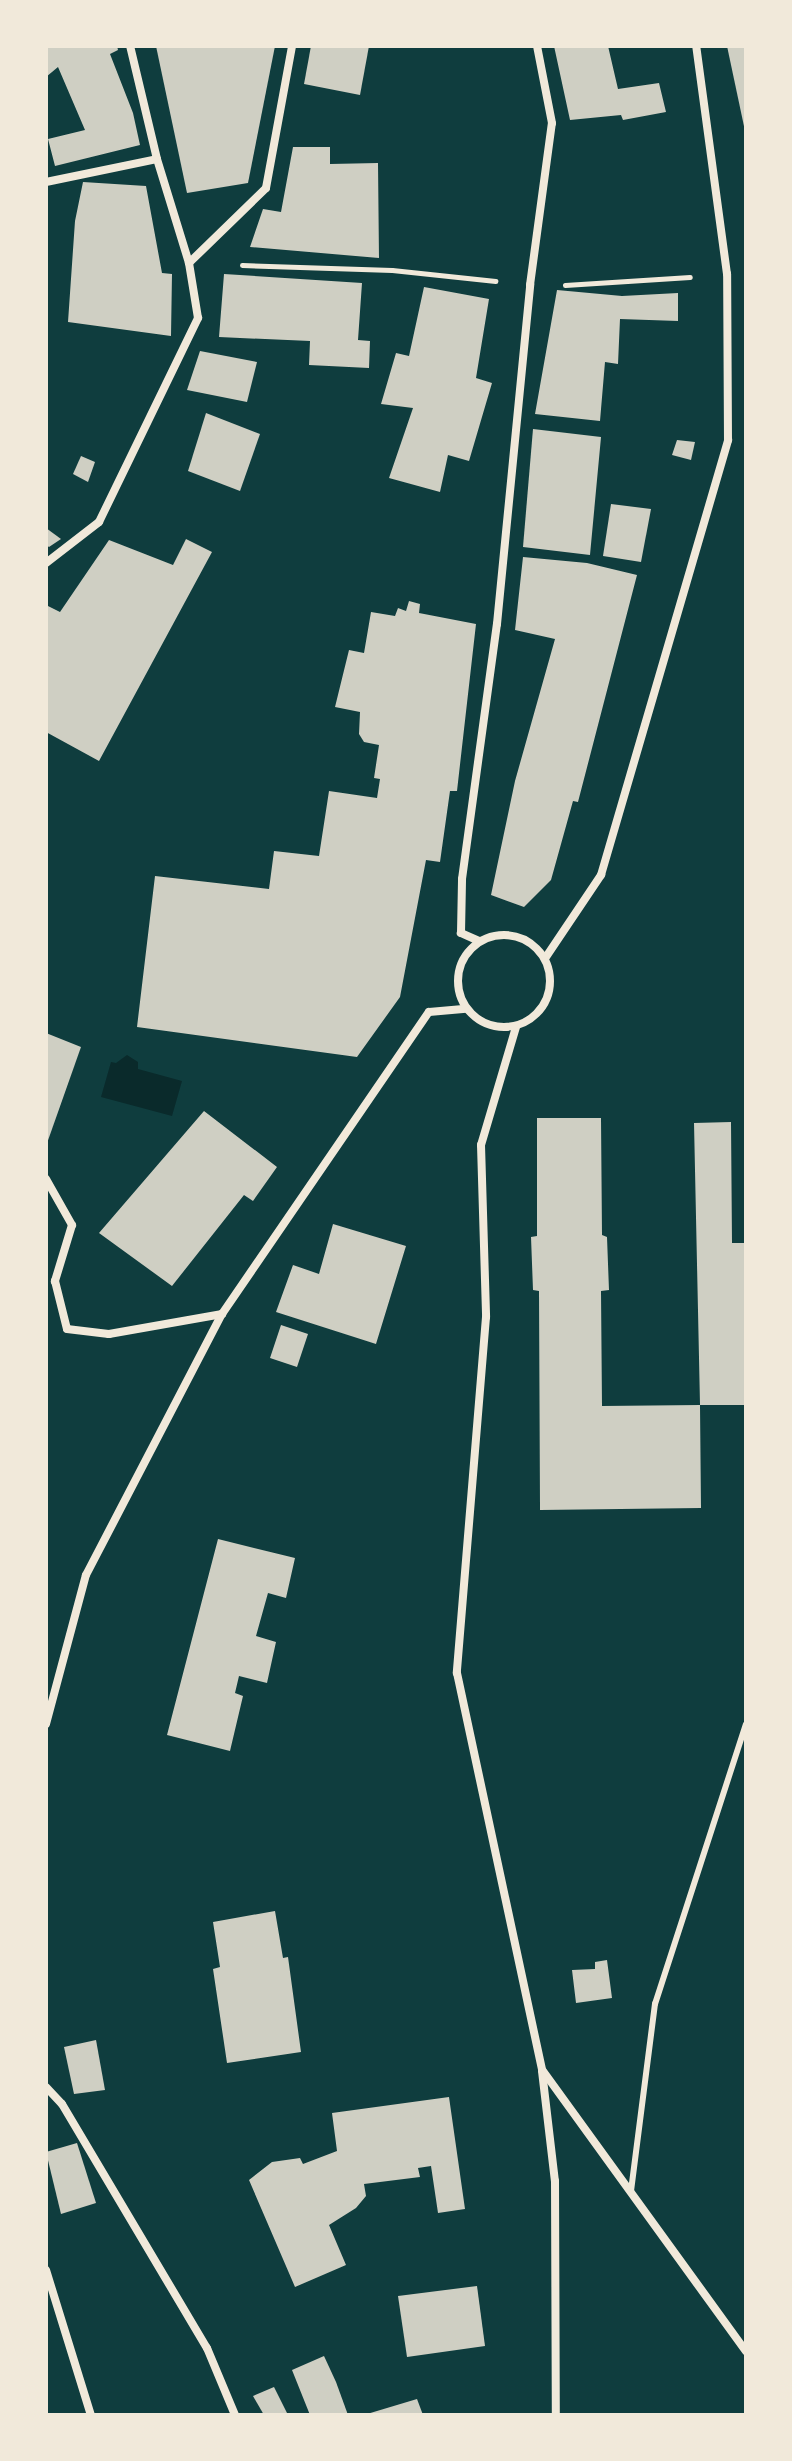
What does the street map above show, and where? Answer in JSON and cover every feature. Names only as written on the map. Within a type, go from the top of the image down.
[{"type":"street","points":[[46,563],[99,522],[198,318],[189,263],[157,159],[130,46]]},
{"type":"street","points":[[189,263],[266,188],[292,46]]},
{"type":"street","points":[[479,941],[462,959],[457,985],[466,1009],[489,1025],[516,1027],[540,1012],[552,985],[546,957],[516,934],[479,941],[461,933],[462,879],[497,624],[530,285],[552,123],[537,46]]},
{"type":"street","points":[[546,957],[601,875],[728,440],[727,274],[696,46]]},
{"type":"street","points":[[46,182],[157,159]]},
{"type":"street","points":[[46,1724],[86,1575],[222,1314],[429,1012],[466,1009]]},
{"type":"street","points":[[516,1027],[481,1145],[486,1317],[457,1673],[542,2071],[555,2181],[556,2415]]},
{"type":"street","points":[[46,1179],[72,1225],[55,1281],[67,1329],[109,1334],[222,1314]]},
{"type":"street","points":[[542,2071],[746,2351]]},
{"type":"street","points":[[46,2087],[62,2104],[207,2348],[235,2415]]},
{"type":"street","points":[[46,2270],[91,2415]]},
{"type":"lane","points":[[631,2191],[655,2004],[746,1724]]},
{"type":"path","points":[[189,263],[392,270],[530,285],[611,285],[727,274]]},
{"type":"water","points":[[127,1055],[138,1062],[138,1069],[182,1081],[172,1116],[101,1097],[111,1062],[116,1063]]},
{"type":"building","points":[[46,46],[117,46],[118,50],[110,54],[133,113],[140,145],[55,166],[48,139],[85,130],[58,67],[46,77]]},
{"type":"building","points":[[156,46],[275,46],[248,183],[187,193]]},
{"type":"building","points":[[311,46],[369,46],[360,95],[304,84]]},
{"type":"building","points":[[554,46],[608,46],[618,89],[659,83],[666,112],[623,120],[621,115],[570,120]]},
{"type":"building","points":[[727,46],[746,46],[746,131],[745,131]]},
{"type":"building","points":[[293,147],[330,147],[330,164],[378,163],[379,258],[250,247],[263,209],[281,212]]},
{"type":"building","points":[[83,182],[146,186],[162,273],[172,274],[171,336],[68,322],[75,221]]},
{"type":"building","points":[[224,274],[362,283],[358,340],[370,341],[369,368],[309,365],[310,341],[219,337]]},
{"type":"building","points":[[424,287],[489,299],[476,378],[492,383],[469,461],[448,455],[440,492],[389,478],[413,408],[381,404],[396,353],[409,356]]},
{"type":"building","points":[[557,290],[622,296],[678,293],[678,321],[620,319],[618,364],[605,362],[600,421],[535,414]]},
{"type":"building","points":[[200,351],[257,362],[247,402],[187,390]]},
{"type":"building","points":[[206,413],[260,434],[240,491],[188,471]]},
{"type":"building","points":[[533,429],[601,437],[590,555],[523,547]]},
{"type":"building","points":[[677,440],[695,442],[691,460],[672,455]]},
{"type":"building","points":[[81,456],[95,462],[88,482],[73,474]]},
{"type":"building","points":[[611,504],[651,509],[641,562],[603,556]]},
{"type":"building","points":[[46,528],[61,539],[49,547],[46,545]]},
{"type":"building","points":[[186,539],[212,552],[99,761],[46,732],[46,605],[60,612],[109,540],[173,565]]},
{"type":"building","points":[[523,557],[587,563],[637,575],[578,802],[573,801],[551,880],[524,907],[491,895],[515,781],[555,639],[515,630]]},
{"type":"building","points":[[409,601],[420,604],[419,613],[476,624],[457,791],[450,791],[440,862],[426,860],[400,997],[357,1057],[137,1027],[155,876],[269,889],[274,851],[319,856],[329,791],[377,798],[380,779],[374,778],[379,745],[364,742],[359,734],[360,712],[335,707],[349,650],[364,653],[371,612],[395,616],[398,608],[406,611]]},
{"type":"building","points":[[46,1033],[81,1047],[46,1146]]},
{"type":"building","points":[[204,1111],[277,1167],[253,1201],[244,1195],[172,1286],[99,1233]]},
{"type":"building","points":[[537,1118],[601,1118],[602,1235],[607,1237],[609,1290],[601,1291],[602,1406],[700,1405],[701,1508],[540,1510],[539,1291],[533,1290],[531,1237],[537,1236]]},
{"type":"building","points":[[731,1122],[732,1243],[746,1243],[746,1405],[700,1405],[694,1123]]},
{"type":"building","points":[[333,1224],[406,1246],[376,1344],[276,1312],[293,1265],[319,1274]]},
{"type":"building","points":[[281,1325],[308,1334],[297,1367],[270,1358]]},
{"type":"building","points":[[218,1539],[295,1558],[286,1598],[268,1593],[256,1636],[276,1642],[267,1683],[239,1676],[235,1693],[243,1696],[230,1751],[167,1735]]},
{"type":"building","points":[[275,1911],[283,1958],[288,1957],[301,2052],[227,2063],[213,1969],[220,1967],[213,1922]]},
{"type":"building","points":[[607,1960],[612,1998],[576,2003],[572,1970],[595,1969],[595,1962]]},
{"type":"building","points":[[96,2040],[105,2090],[74,2094],[64,2047]]},
{"type":"building","points":[[449,2097],[465,2209],[438,2213],[431,2166],[418,2168],[420,2177],[364,2184],[366,2196],[356,2208],[329,2225],[346,2265],[295,2287],[249,2180],[272,2162],[300,2158],[303,2164],[337,2151],[332,2113]]},
{"type":"building","points":[[77,2143],[96,2203],[61,2214],[46,2152]]},
{"type":"building","points":[[477,2286],[485,2346],[407,2357],[398,2296]]},
{"type":"building","points":[[324,2356],[348,2415],[310,2415],[292,2370]]},
{"type":"building","points":[[274,2387],[288,2415],[264,2415],[253,2396]]},
{"type":"building","points":[[417,2399],[423,2415],[367,2415],[367,2414]]}]
